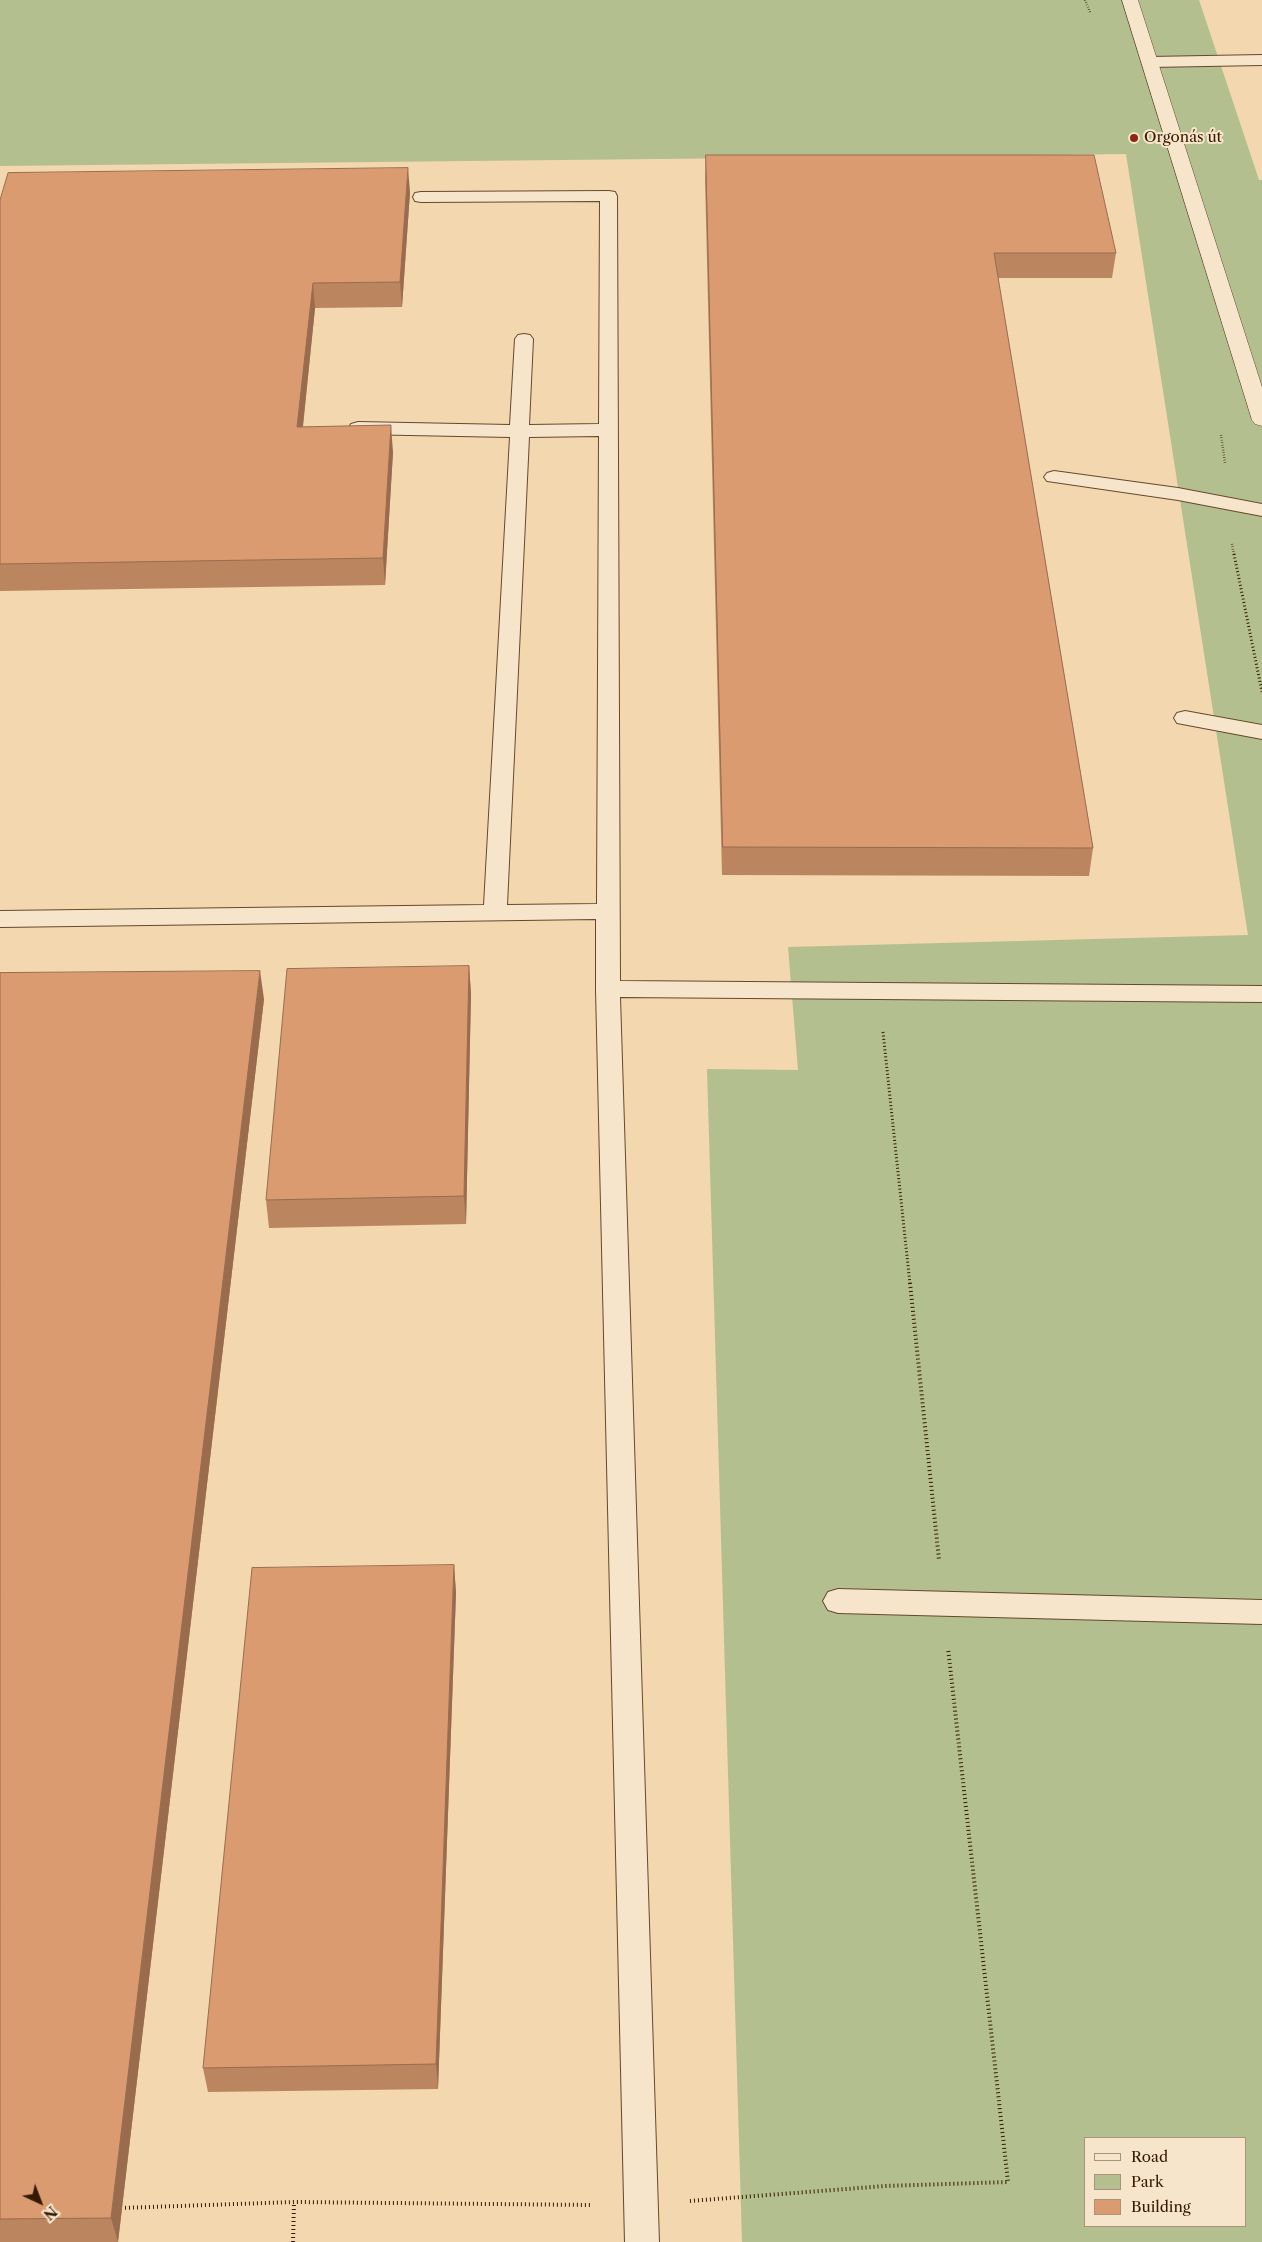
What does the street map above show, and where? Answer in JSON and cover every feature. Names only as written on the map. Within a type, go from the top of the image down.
[{"type":"street","points":[[1130,0],[1262,420]]},
{"type":"lane","points":[[1150,62],[1262,60]]},
{"type":"lane","points":[[421,197],[609,196],[608,989],[642,2242]]},
{"type":"lane","points":[[495,913],[524,339]]},
{"type":"lane","points":[[343,428],[519,431],[609,430]]},
{"type":"lane","points":[[1054,477],[1178,494],[1262,510]]},
{"type":"lane","points":[[1186,718],[1262,732]]},
{"type":"lane","points":[[0,919],[608,911]]},
{"type":"lane","points":[[608,989],[1262,994]]},
{"type":"lane","points":[[838,1601],[1262,1612]]},
{"type":"path","points":[[1085,0],[1092,18]]},
{"type":"path","points":[[1220,428],[1230,504],[1232,554],[1262,693]]},
{"type":"path","points":[[121,2208],[294,2202],[641,2205],[885,2186],[1008,2182],[943,1604],[879,991]]},
{"type":"path","points":[[293,2242],[294,2202]]},
{"type":"green space","points":[[0,0],[1199,0],[1259,180],[1262,180],[1262,2242],[742,2242],[707,1069],[798,1070],[788,947],[1248,935],[1126,154],[0,166]]},
{"type":"building","points":[[706,155],[1094,155],[1116,253],[994,253],[1093,848],[723,847]]},
{"type":"building","points":[[408,168],[400,282],[313,283],[297,427],[391,425],[383,558],[0,564],[0,200],[8,173]]},
{"type":"building","points":[[469,966],[464,1196],[266,1200],[287,969]]},
{"type":"building","points":[[260,971],[111,2218],[0,2219],[0,973]]},
{"type":"building","points":[[454,1565],[436,2064],[203,2068],[252,1568]]},
{"type":"place","name":"Orgonás út","points":[[1134,138]]}]
